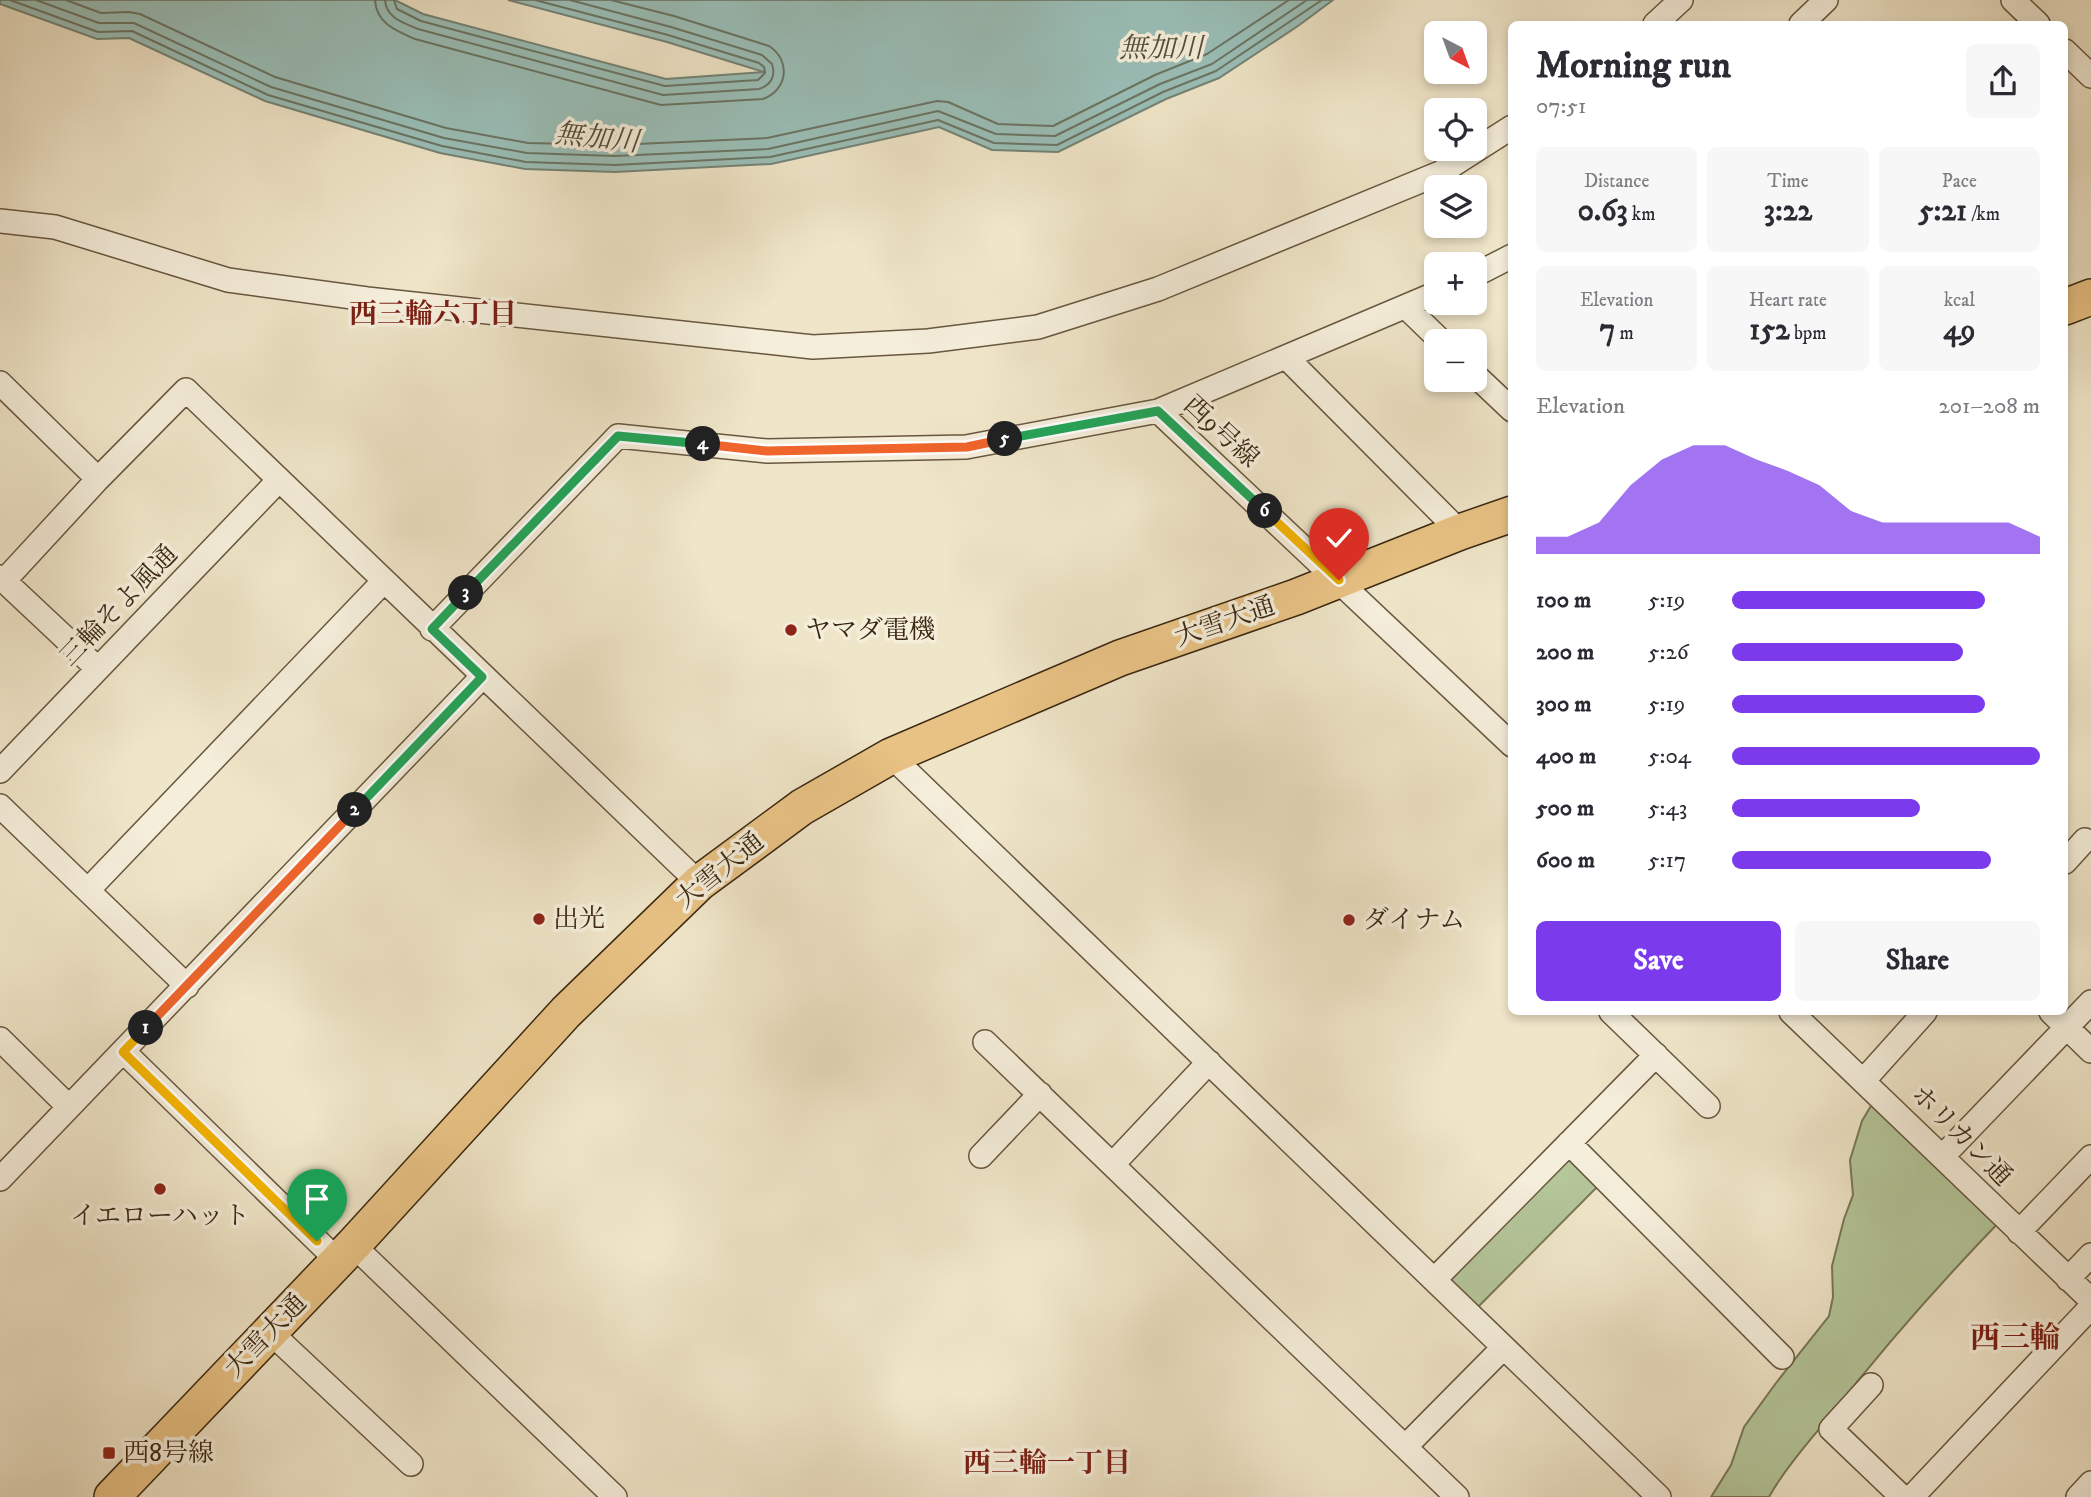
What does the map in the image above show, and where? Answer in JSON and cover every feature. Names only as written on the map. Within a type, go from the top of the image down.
[{"type":"highway","points":[[2068,306],[2091,297]]},
{"type":"highway","name":"大雪大通","points":[[112,1497],[345,1253],[566,1012],[699,883],[802,807],[891,756],[1120,658],[1284,601],[1508,515]]},
{"type":"street","points":[[1658,21],[1681,0]]},
{"type":"street","points":[[1804,21],[1826,0]]},
{"type":"street","points":[[2013,0],[2035,21]]},
{"type":"street","points":[[2068,54],[2091,76]]},
{"type":"street","points":[[0,221],[55,226],[228,280],[367,299],[813,347],[928,341],[1038,327],[1158,289],[1440,173],[1508,130]]},
{"type":"street","points":[[1487,269],[1508,258]]},
{"type":"street","points":[[432,629],[618,436],[767,451],[967,447],[1158,411],[1424,299]]},
{"type":"street","points":[[1406,307],[1429,329]]},
{"type":"street","points":[[1286,357],[1461,532]]},
{"type":"street","points":[[0,383],[98,479]]},
{"type":"street","points":[[1487,386],[1508,406]]},
{"type":"street","points":[[97,668],[2,579],[186,390],[699,883]]},
{"type":"street","name":"西9号線","points":[[1158,411],[1339,580]]},
{"type":"street","name":"三輪そよ風通","points":[[0,771],[278,481]]},
{"type":"street","points":[[1339,580],[1508,741]]},
{"type":"street","points":[[88,890],[383,582]]},
{"type":"street","points":[[0,1179],[482,677]]},
{"type":"street","points":[[891,756],[1659,1497]]},
{"type":"street","points":[[0,806],[187,986]]},
{"type":"street","points":[[2068,859],[2085,841]]},
{"type":"street","points":[[2068,1014],[2091,1002]]},
{"type":"street","points":[[1614,1015],[1708,1106]]},
{"type":"street","name":"ホリカン通","points":[[1794,1015],[2091,1300]]},
{"type":"street","points":[[1864,1080],[1922,1015]]},
{"type":"street","points":[[1942,1157],[2059,1019],[2091,1051]]},
{"type":"street","points":[[0,1039],[69,1107]]},
{"type":"street","points":[[985,1042],[1457,1497]]},
{"type":"street","points":[[123,1052],[615,1497]]},
{"type":"street","points":[[1435,1279],[1656,1055]]},
{"type":"street","points":[[1113,1164],[1209,1062]]},
{"type":"street","points":[[981,1156],[1040,1094]]},
{"type":"street","points":[[1569,1143],[1782,1357]]},
{"type":"street","points":[[2019,1232],[2091,1157]]},
{"type":"street","points":[[2068,1279],[2091,1255]]},
{"type":"street","points":[[1912,1497],[2091,1307]]},
{"type":"street","points":[[270,1332],[411,1464]]},
{"type":"street","points":[[1406,1446],[1503,1348]]},
{"type":"street","points":[[1871,1385],[1831,1429],[1902,1497]]},
{"type":"street","points":[[2078,1497],[2091,1483]]},
{"type":"green space","points":[[1878,1094],[2004,1217],[1874,1361],[1791,1464],[1769,1497],[1711,1497],[1731,1465],[1744,1427],[1829,1316],[1833,1297],[1832,1266],[1853,1195],[1850,1160],[1862,1121]]},
{"type":"green space","points":[[1569,1143],[1605,1179],[1470,1315],[1435,1279]]},
{"type":"water","name":"無加川","points":[[0,0],[395,0],[423,14],[666,79],[764,72],[667,42],[508,0],[1333,0],[1219,78],[1166,99],[1058,152],[992,150],[939,127],[771,164],[615,172],[525,169],[440,153],[265,101],[129,38],[97,39],[0,4]]},
{"type":"place","name":"ヤマダ電機","points":[[791,630]]},
{"type":"place","name":"出光","points":[[539,919]]},
{"type":"place","name":"ダイナム","points":[[1349,920]]},
{"type":"place","name":"イエローハット","points":[[160,1189]]},
{"type":"place","name":"西8号線","points":[[109,1453]]},
{"type":"district","name":"西三輪六丁目","points":[[433,314]]},
{"type":"district","name":"西三輪","points":[[2015,1338]]},
{"type":"district","name":"西三輪一丁目","points":[[1047,1463]]},
{"type":"route","points":[[317,1241],[123,1052],[482,677],[432,629],[618,436],[767,451],[967,447],[1158,411],[1339,580]]}]
